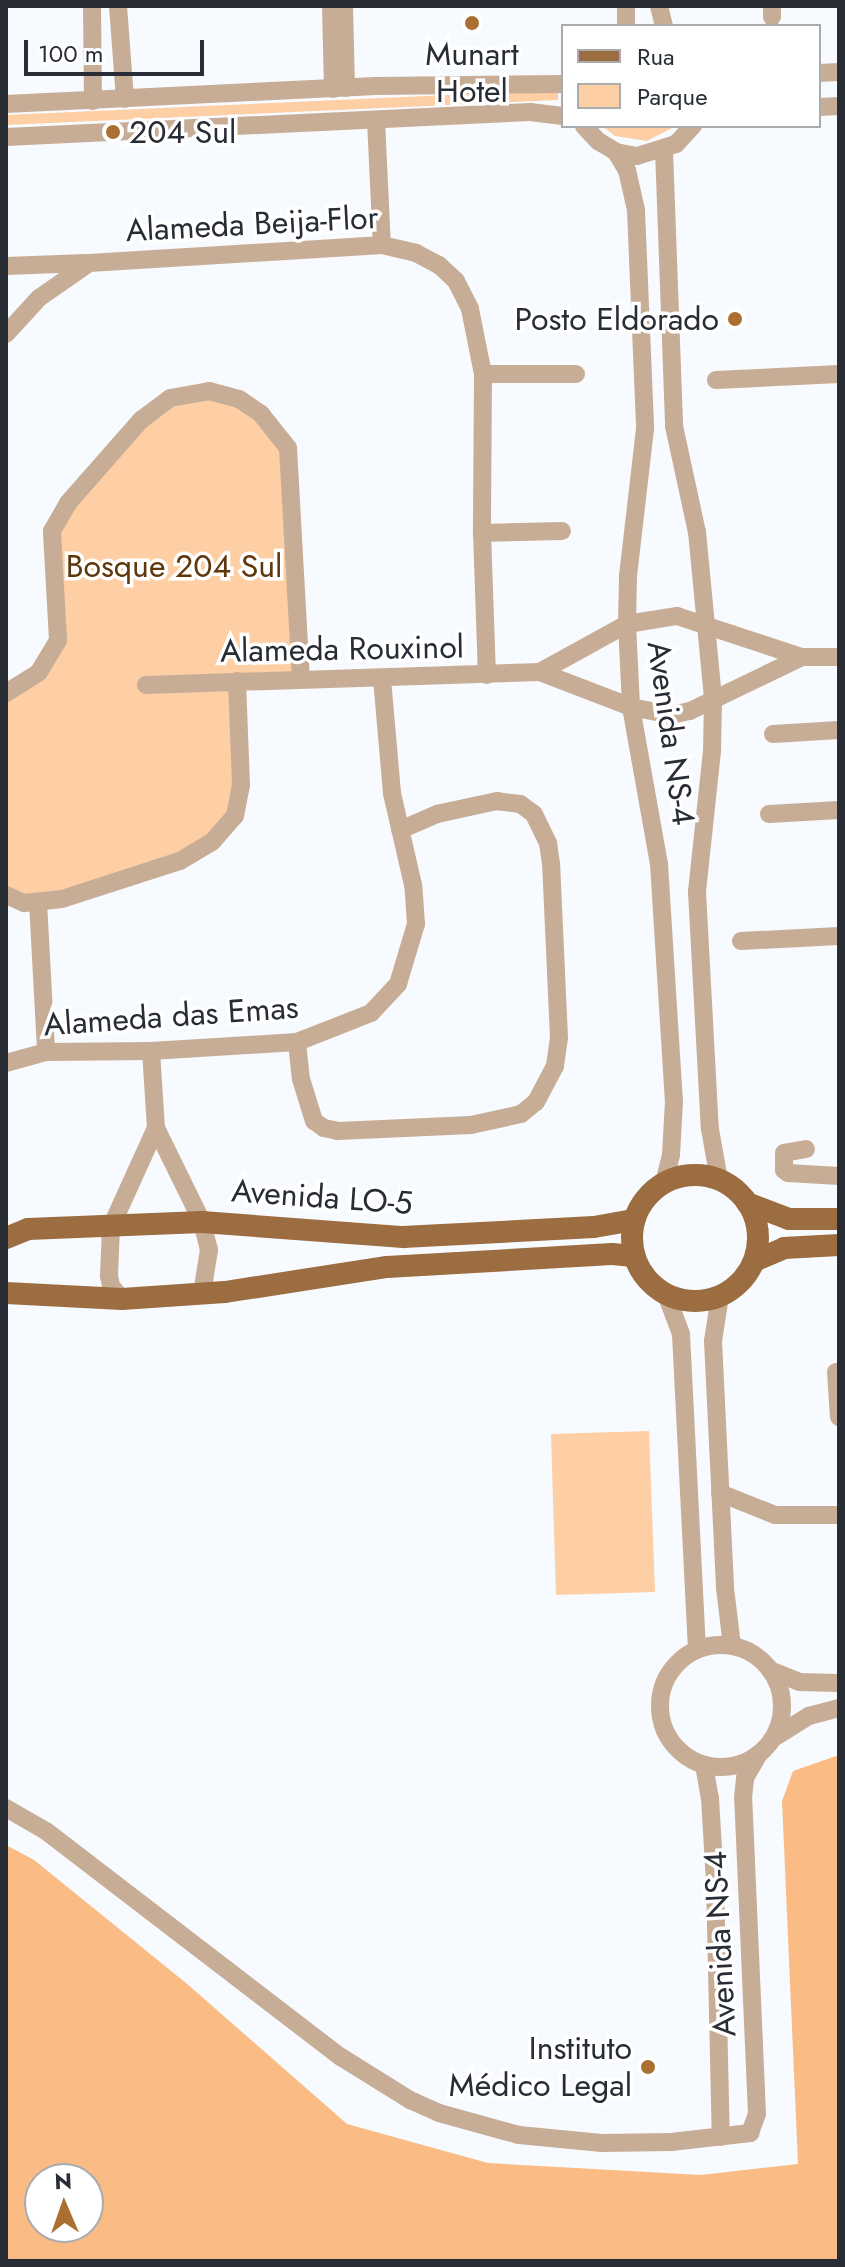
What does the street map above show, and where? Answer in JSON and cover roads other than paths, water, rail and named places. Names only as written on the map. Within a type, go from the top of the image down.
[{"type":"main road","points":[[747,1203],[756,1222],[758,1241],[754,1261],[740,1282],[720,1296],[693,1301],[666,1294],[643,1274],[634,1256],[634,1220],[651,1192],[664,1183],[691,1175],[719,1180],[747,1203],[789,1219],[839,1219]]},
{"type":"main road","name":"Avenida LO-5","points":[[6,1238],[28,1229],[202,1222],[403,1237],[594,1227],[634,1220]]},
{"type":"main road","points":[[754,1261],[784,1248],[839,1245]]},
{"type":"main road","name":"Avenida LO-5","points":[[6,1293],[122,1299],[202,1293],[387,1267],[612,1254],[634,1256]]},
{"type":"street","points":[[92,6],[93,101]]},
{"type":"street","points":[[118,6],[125,99]]},
{"type":"street","points":[[331,6],[340,89]]},
{"type":"street","points":[[340,89],[344,6]]},
{"type":"street","points":[[6,104],[340,89],[561,84]]},
{"type":"street","points":[[6,137],[530,112],[561,116]]},
{"type":"street","points":[[376,120],[382,245]]},
{"type":"street","points":[[586,128],[598,141],[616,152],[637,156],[676,144],[691,128]]},
{"type":"street","name":"Avenida NS-4","points":[[664,150],[674,426],[697,532],[713,699],[712,751],[697,892],[710,1129],[719,1180]]},
{"type":"street","name":"Avenida NS-4","points":[[616,152],[627,170],[636,210],[645,429],[628,576],[627,624],[631,707],[660,874],[674,1101],[671,1155],[664,1183]]},
{"type":"street","name":"Alameda Beija-Flor","points":[[6,334],[39,298],[89,263],[382,245],[416,253],[439,265],[456,281],[478,334],[483,374],[482,533],[487,675]]},
{"type":"street","points":[[6,266],[89,263]]},
{"type":"street","points":[[483,374],[576,374]]},
{"type":"street","points":[[716,380],[839,374]]},
{"type":"street","points":[[6,693],[39,672],[58,640],[52,531],[68,503],[141,420],[170,398],[209,391],[239,399],[261,414],[288,448],[301,679]]},
{"type":"street","points":[[482,533],[562,531]]},
{"type":"street","points":[[540,672],[627,624],[677,616],[708,623],[802,657],[839,657]]},
{"type":"street","points":[[540,672],[631,707],[671,715],[690,711],[802,657]]},
{"type":"street","name":"Alameda Rouxinol","points":[[146,685],[540,672]]},
{"type":"street","name":"Alameda das Emas","points":[[6,1063],[46,1052],[151,1051],[297,1042],[371,1013],[398,984],[416,924],[413,885],[389,767],[382,679]]},
{"type":"street","points":[[6,895],[24,903],[62,899],[180,861],[212,842],[235,816],[241,785],[237,681]]},
{"type":"street","points":[[773,734],[839,730]]},
{"type":"street","points":[[297,1042],[301,1079],[314,1121],[324,1128],[338,1131],[471,1125],[521,1114],[536,1102],[555,1066],[559,1038],[551,864],[548,843],[534,814],[520,804],[497,801],[437,814],[400,830]]},
{"type":"street","points":[[769,814],[839,810]]},
{"type":"street","points":[[38,902],[46,1052]]},
{"type":"street","points":[[741,941],[839,936]]},
{"type":"street","points":[[151,1051],[156,1128],[202,1222],[209,1250],[202,1293]]},
{"type":"street","points":[[122,1299],[111,1286],[109,1276],[111,1227],[156,1128]]},
{"type":"street","points":[[806,1149],[784,1153],[784,1170],[839,1176]]},
{"type":"street","points":[[666,1294],[681,1334],[697,1650]]},
{"type":"street","points":[[720,1296],[713,1341],[720,1493],[732,1646]]},
{"type":"street","points":[[836,1372],[839,1417]]},
{"type":"street","points":[[720,1493],[775,1515],[839,1515]]},
{"type":"street","points":[[773,1739],[782,1704],[770,1670],[760,1659],[732,1646],[697,1650],[681,1660],[669,1674],[659,1710],[673,1744],[687,1757],[704,1765],[723,1767],[742,1764],[809,1716],[839,1708]]},
{"type":"street","points":[[770,1670],[799,1682],[839,1683]]},
{"type":"street","name":"Avenida NS-4","points":[[704,1765],[710,1798],[715,1881],[721,2137],[750,2133],[757,2114],[743,1798],[745,1778],[759,1754]]},
{"type":"street","points":[[6,1808],[46,1831],[341,2057],[410,2100],[480,2126],[554,2141],[643,2142],[721,2137]]},
{"type":"place","name":"Munart Hotel","points":[[472,23]]},
{"type":"place","name":"204 Sul","points":[[113,132]]},
{"type":"place","name":"Posto Eldorado","points":[[735,319]]},
{"type":"place","name":"Instituto Médico Legal","points":[[648,2067]]},
{"type":"park label","name":"Bosque 204 Sul","points":[[174,566]]}]
